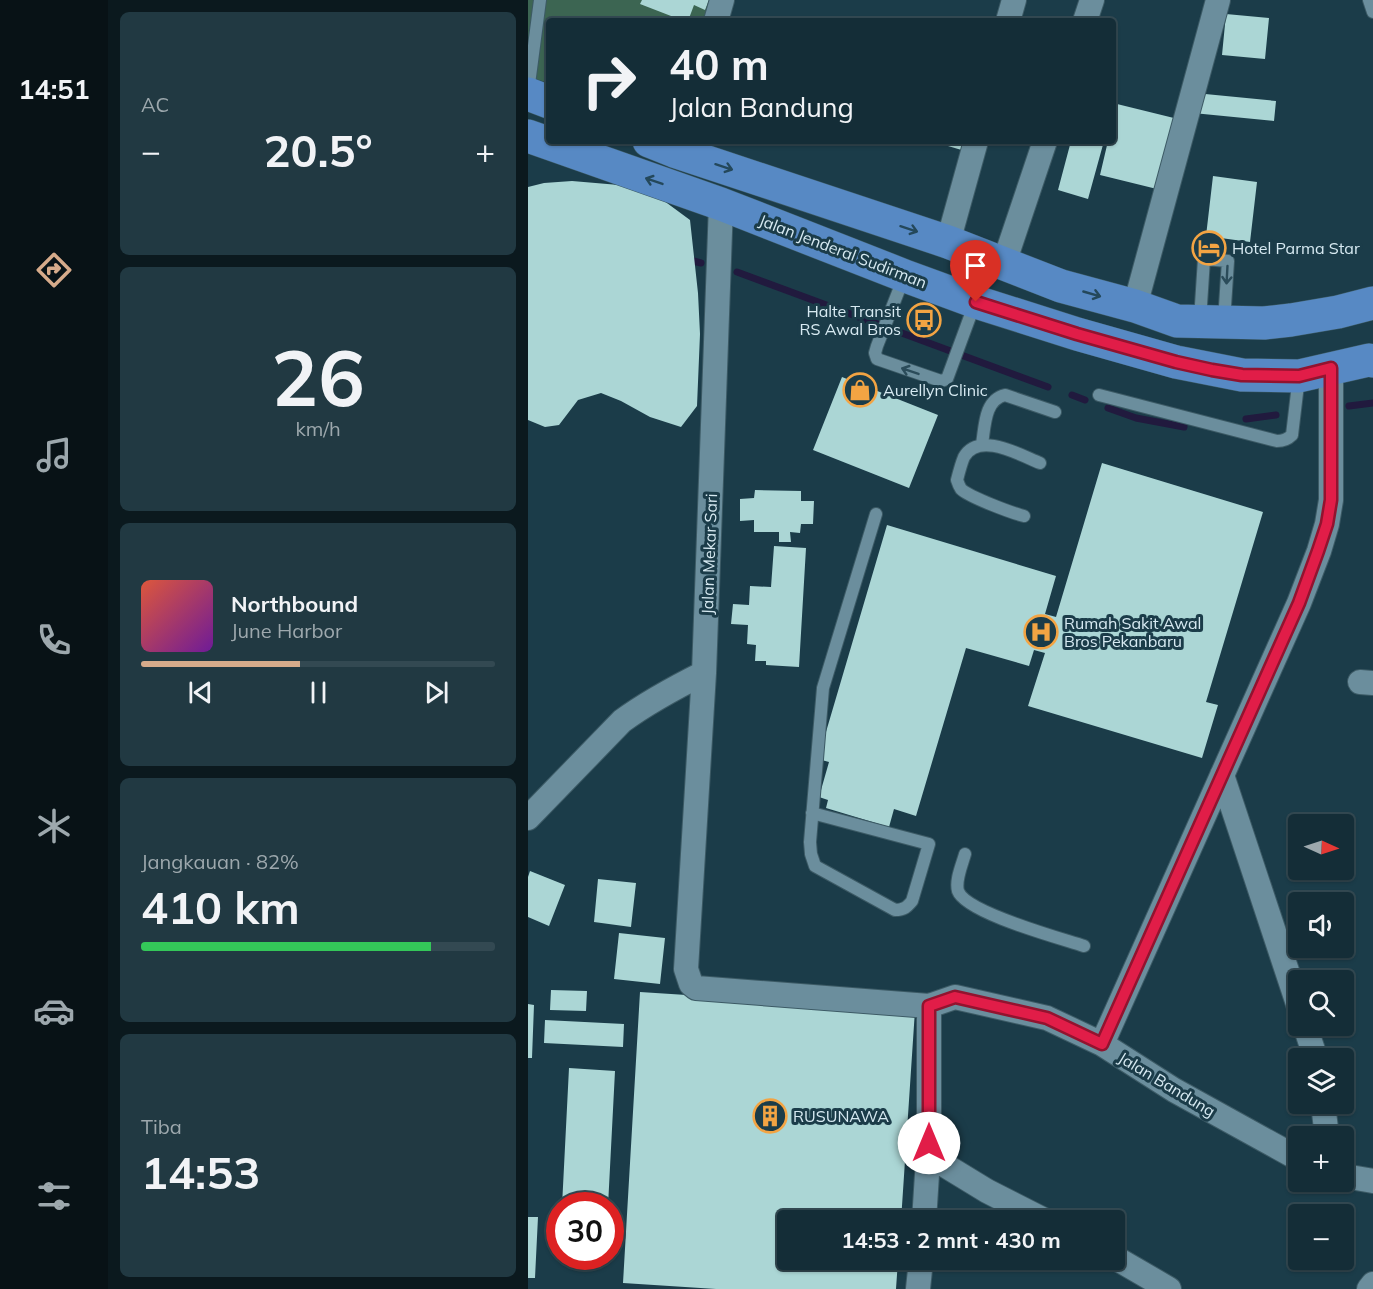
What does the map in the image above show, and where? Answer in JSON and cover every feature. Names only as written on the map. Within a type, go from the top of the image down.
[{"type":"main road","points":[[528,93],[546,101]]},
{"type":"main road","name":"Jalan Jenderal Sudirman","points":[[528,136],[546,142]]},
{"type":"main road","name":"Jalan Jenderal Sudirman","points":[[551,144],[721,204],[976,302],[1176,362],[1242,375],[1299,376],[1372,360]]},
{"type":"main road","points":[[667,144],[948,242],[1061,286],[1135,306],[1177,321],[1264,323],[1338,312],[1373,303]]},
{"type":"main road","points":[[1292,320],[1324,332],[1373,324]]},
{"type":"street","points":[[717,18],[722,0]]},
{"type":"street","points":[[1009,18],[1014,0]]},
{"type":"street","points":[[1086,18],[1092,0]]},
{"type":"street","points":[[1135,306],[1218,0]]},
{"type":"street","points":[[948,242],[974,144]]},
{"type":"street","points":[[1004,263],[1044,144]]},
{"type":"street","name":"Jalan Mekar Sari","points":[[721,204],[704,673],[686,969],[691,984],[696,988],[929,1006]]},
{"type":"street","points":[[1102,1044],[1299,603],[1318,551],[1327,524],[1331,500],[1331,368]]},
{"type":"street","points":[[528,816],[622,721],[670,690],[704,673]]},
{"type":"street","points":[[1222,775],[1288,973]]},
{"type":"street","name":"Jalan Bandung","points":[[929,1006],[955,997],[1047,1018],[1102,1044],[1174,1090],[1288,1153]]},
{"type":"street","points":[[925,1210],[928,1155],[929,1006]]},
{"type":"street","points":[[928,1155],[987,1191],[1024,1210]]},
{"type":"street","points":[[1354,1178],[1373,1181]]},
{"type":"street","points":[[1125,1263],[1169,1289]]},
{"type":"street","points":[[918,1289],[920,1270]]},
{"type":"street","points":[[1369,1289],[1373,1284]]},
{"type":"lane","points":[[528,93],[540,0]]},
{"type":"lane","points":[[1370,0],[1373,12]]},
{"type":"lane","points":[[905,276],[874,353],[877,359],[941,381],[947,379],[976,302]]},
{"type":"lane","points":[[1099,395],[1282,441],[1292,435],[1299,376]]},
{"type":"lane","points":[[982,444],[989,408],[999,397],[1005,395],[1055,412]]},
{"type":"lane","points":[[1024,516],[1008,512],[968,494],[960,488],[957,480],[964,458],[974,447],[982,444],[1001,448],[1040,463]]},
{"type":"lane","points":[[812,813],[928,844],[912,901],[908,906],[903,910],[895,910],[815,866],[810,842],[812,813],[822,688],[876,514]]},
{"type":"lane","points":[[965,854],[957,885],[963,899],[1000,918],[1084,946]]},
{"type":"green space","points":[[528,0],[712,0],[707,18],[546,18],[546,82],[528,77]]},
{"type":"building","points":[[642,0],[709,0],[705,10],[694,5],[689,18],[676,18],[640,4]]},
{"type":"building","points":[[1226,14],[1269,18],[1265,59],[1222,55]]},
{"type":"building","points":[[1195,93],[1276,101],[1274,121],[1193,113]]},
{"type":"building","points":[[1117,104],[1182,120],[1165,191],[1100,175],[1107,144],[1116,144]]},
{"type":"building","points":[[941,144],[967,144],[965,151]]},
{"type":"building","points":[[1070,144],[1103,144],[1088,199],[1058,190]]},
{"type":"building","points":[[1213,176],[1257,182],[1250,242],[1206,236]]},
{"type":"building","points":[[572,181],[619,185],[652,192],[690,220],[700,334],[697,406],[681,427],[650,417],[601,393],[578,400],[559,425],[545,427],[528,420],[528,187],[544,183]]},
{"type":"building","points":[[842,377],[938,415],[909,488],[813,450]]},
{"type":"building","name":"Rumah Sakit Awal Bros Pekanbaru","points":[[1102,463],[1263,512],[1206,702],[1218,705],[1202,758],[1028,706],[1045,653],[1034,650],[1029,666],[966,648],[916,816],[894,809],[889,827],[826,808],[828,800],[819,797],[829,762],[818,759],[887,525],[1056,576],[1045,614],[1056,617]]},
{"type":"building","points":[[755,490],[801,491],[801,501],[814,501],[813,524],[801,524],[800,533],[790,532],[791,542],[779,542],[779,532],[754,532],[754,520],[740,521],[740,499],[754,498]]},
{"type":"building","points":[[774,546],[806,548],[799,667],[766,665],[766,661],[755,661],[756,645],[747,644],[748,625],[731,624],[733,604],[749,605],[750,586],[771,587]]},
{"type":"building","points":[[530,871],[565,885],[549,926],[528,917]]},
{"type":"building","points":[[598,879],[636,883],[631,927],[594,922]]},
{"type":"building","points":[[619,933],[665,938],[660,984],[614,979]]},
{"type":"building","points":[[551,990],[587,991],[586,1011],[550,1010]]},
{"type":"building","name":"RUSUNAWA","points":[[640,992],[915,1010],[902,1210],[777,1210],[777,1270],[897,1270],[896,1289],[716,1289],[623,1283]]},
{"type":"building","points":[[528,1004],[534,1005],[532,1058],[528,1058]]},
{"type":"building","points":[[545,1020],[624,1024],[623,1047],[544,1043]]},
{"type":"building","points":[[569,1068],[615,1071],[609,1192],[563,1192]]},
{"type":"building","points":[[528,1217],[538,1217],[535,1278],[528,1278]]},
{"type":"waterway","points":[[686,259],[701,263]]},
{"type":"waterway","points":[[737,272],[1048,387]]},
{"type":"waterway","points":[[1072,395],[1085,400]]},
{"type":"waterway","points":[[1349,406],[1373,403]]},
{"type":"waterway","points":[[1108,408],[1136,418],[1184,427]]},
{"type":"waterway","points":[[1246,419],[1276,415]]},
{"type":"place","name":"Hotel Parma Star","points":[[1209,248]]},
{"type":"place","name":"Halte Transit RS Awal Bros","points":[[924,320]]},
{"type":"place","name":"Aurellyn Clinic","points":[[860,390]]},
{"type":"place","name":"Rumah Sakit Awal Bros Pekanbaru","points":[[1041,632]]},
{"type":"place","name":"RUSUNAWA","points":[[770,1116]]},
{"type":"route","points":[[929,1143],[929,1006],[955,997],[1047,1018],[1102,1044],[1299,603],[1327,524],[1331,500],[1331,368],[1299,376],[1242,375],[1212,370],[1077,334],[976,302]]}]
